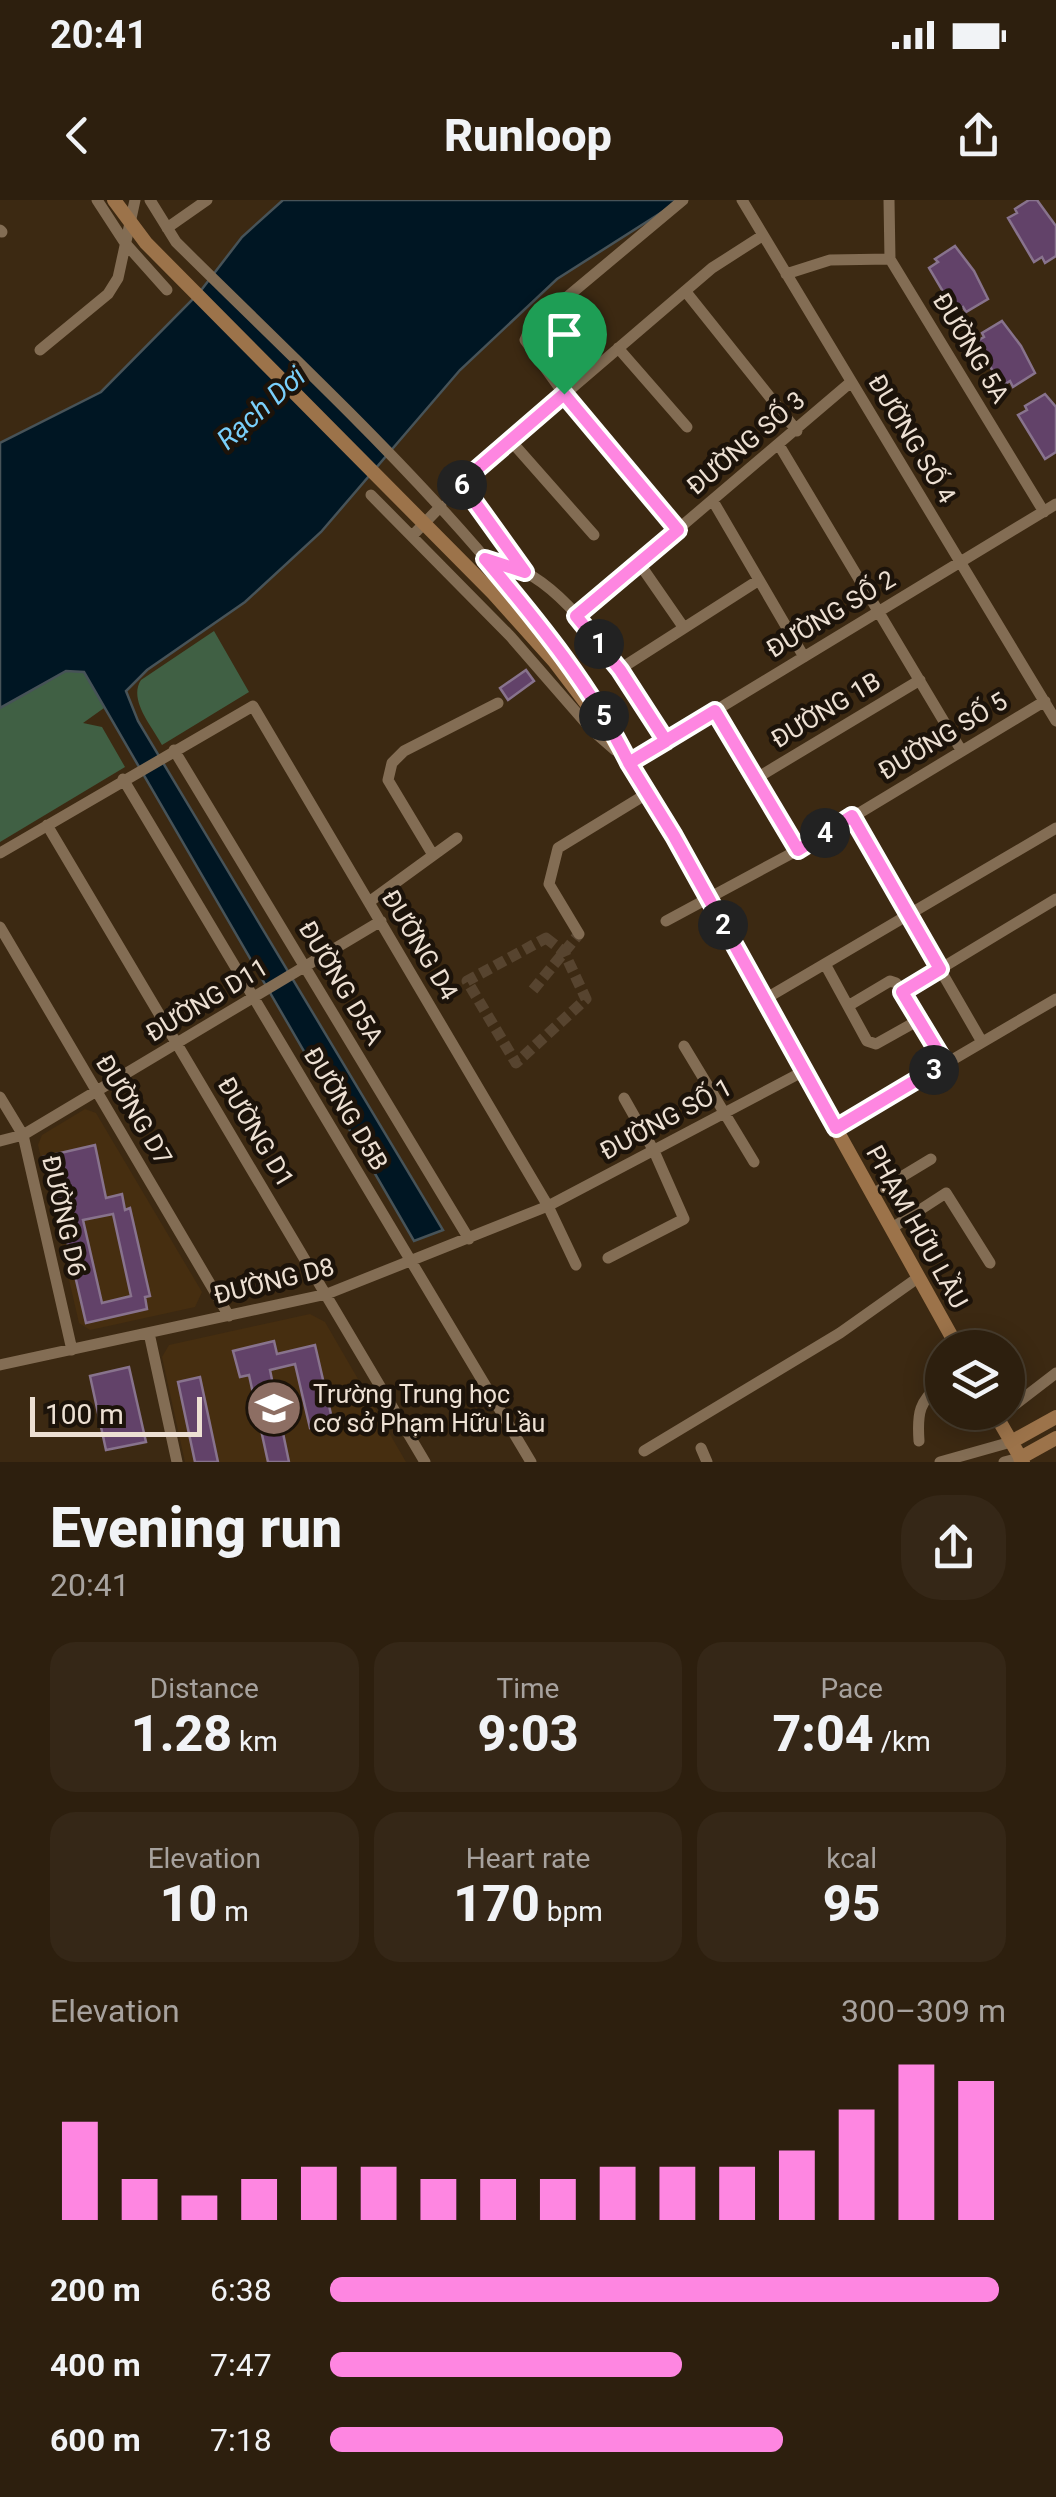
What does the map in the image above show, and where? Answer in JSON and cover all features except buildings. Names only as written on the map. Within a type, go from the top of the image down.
[{"type":"main road","name":"PHẠM HỮU LẦU","points":[[114,200],[146,242],[524,626],[580,694],[648,793],[948,1330]]},
{"type":"main road","points":[[1011,1442],[1056,1417]]},
{"type":"main road","points":[[1007,1430],[1021,1460],[1056,1438]]},
{"type":"street","points":[[97,200],[125,243],[168,290]]},
{"type":"street","points":[[40,350],[108,294],[118,278],[135,200]]},
{"type":"street","points":[[150,200],[167,228],[206,200]]},
{"type":"street","points":[[678,530],[564,394],[525,340],[527,332],[682,200]]},
{"type":"street","name":"ĐƯỜNG SỐ 4","points":[[742,200],[1044,701]]},
{"type":"street","points":[[786,274],[830,260],[890,259],[889,200]]},
{"type":"street","name":"PHẠM HỮU LẦU","points":[[167,228],[176,242],[439,503],[572,668],[613,730],[629,763]]},
{"type":"street","points":[[666,741],[620,670],[556,595],[525,572],[461,483],[712,268],[762,236]]},
{"type":"street","name":"ĐƯỜNG 5A","points":[[890,259],[1044,512]]},
{"type":"street","points":[[686,292],[797,430]]},
{"type":"street","points":[[618,348],[687,426]]},
{"type":"street","name":"ĐƯỜNG SỐ 3","points":[[576,616],[851,382]]},
{"type":"street","points":[[510,440],[594,535]]},
{"type":"street","points":[[779,446],[961,750]]},
{"type":"street","name":"PHẠM HỮU LẦU","points":[[371,496],[511,637],[591,729],[629,763]]},
{"type":"street","points":[[713,501],[804,657]]},
{"type":"street","points":[[412,536],[439,503]]},
{"type":"street","name":"ĐƯỜNG SỐ 2","points":[[629,763],[1056,504]]},
{"type":"street","points":[[485,559],[525,572]]},
{"type":"street","points":[[639,563],[684,628]]},
{"type":"street","points":[[620,670],[760,580]]},
{"type":"street","name":"ĐƯỜNG 1B","points":[[756,779],[920,680]]},
{"type":"street","points":[[1044,701],[1056,721]]},
{"type":"street","name":"ĐƯỜNG SỐ 5","points":[[666,921],[798,850],[1044,701]]},
{"type":"street","points":[[433,856],[388,780],[392,764],[404,751],[498,703]]},
{"type":"street","name":"ĐƯỜNG D4","points":[[169,753],[253,706],[548,1206],[576,1265]]},
{"type":"street","points":[[715,711],[798,850]]},
{"type":"street","points":[[0,853],[169,753]]},
{"type":"street","name":"ĐƯỜNG D5A","points":[[169,753],[468,1238]]},
{"type":"street","name":"ĐƯỜNG D5B","points":[[128,777],[532,1462]]},
{"type":"street","points":[[580,934],[550,884],[558,848],[648,793]]},
{"type":"street","points":[[852,816],[982,1042]]},
{"type":"street","name":"ĐƯỜNG D1","points":[[46,825],[426,1462]]},
{"type":"street","points":[[764,999],[1056,828]]},
{"type":"street","points":[[368,902],[457,838]]},
{"type":"street","points":[[902,992],[1056,899]]},
{"type":"street","name":"ĐƯỜNG D11","points":[[0,1141],[23,1136],[381,921]]},
{"type":"street","name":"ĐƯỜNG D7","points":[[0,928],[229,1316]]},
{"type":"street","points":[[825,964],[866,1041],[876,1044],[920,1020]]},
{"type":"street","points":[[848,1006],[890,981],[896,982],[945,1063]]},
{"type":"street","points":[[836,1128],[1056,999]]},
{"type":"street","points":[[684,1046],[754,1162]]},
{"type":"street","name":"ĐƯỜNG SỐ 1","points":[[548,1206],[804,1071]]},
{"type":"street","name":"ĐƯỜNG D6","points":[[0,1096],[23,1136],[72,1350]]},
{"type":"street","points":[[608,1258],[684,1218],[654,1151],[624,1098]]},
{"type":"street","points":[[873,1194],[931,1159]]},
{"type":"street","points":[[892,1228],[946,1193],[990,1263]]},
{"type":"street","name":"ĐƯỜNG D8","points":[[0,1365],[327,1294],[548,1206]]},
{"type":"street","points":[[644,1451],[840,1333],[919,1277]]},
{"type":"street","points":[[149,1333],[177,1462]]},
{"type":"street","points":[[1025,1396],[1056,1373]]},
{"type":"street","points":[[918,1441],[917,1414],[925,1401]]},
{"type":"street","points":[[940,1462],[1011,1442]]},
{"type":"street","points":[[701,1448],[707,1462]]},
{"type":"street","points":[[1004,1462],[1021,1460]]},
{"type":"shaded area","points":[[85,1109],[96,1113],[202,1292],[195,1307],[90,1330],[79,1323],[38,1145],[42,1135]]},
{"type":"shaded area","name":"Trường Trung học cơ sở Phạm Hữu Lầu","points":[[310,1314],[325,1322],[406,1462],[185,1462],[162,1357],[169,1345]]},
{"type":"green space","points":[[214,631],[249,692],[162,745],[139,704],[141,680]]},
{"type":"green space","points":[[66,671],[84,672],[104,708],[83,723],[102,727],[125,767],[0,842],[0,708]]},
{"type":"water","name":"Rạch Dơi","points":[[283,200],[681,200],[557,279],[460,370],[321,532],[245,602],[147,670],[126,691],[138,721],[443,1230],[414,1241],[84,672],[66,671],[0,708],[0,443],[101,392],[199,293],[242,237]]},
{"type":"tunnel","points":[[533,990],[579,934]]},
{"type":"tunnel","points":[[546,938],[564,952],[586,999],[516,1063],[467,981],[546,938]]},
{"type":"place","name":"Trường Trung học cơ sở Phạm Hữu Lầu","points":[[274,1408]]},
{"type":"route","points":[[564,394],[461,483],[525,572],[485,559],[572,668],[613,730],[629,763],[715,711],[798,850],[852,816],[940,969],[902,992],[945,1063],[836,1128],[674,836],[629,763],[666,741],[620,670],[576,616],[678,530],[564,394]]}]
